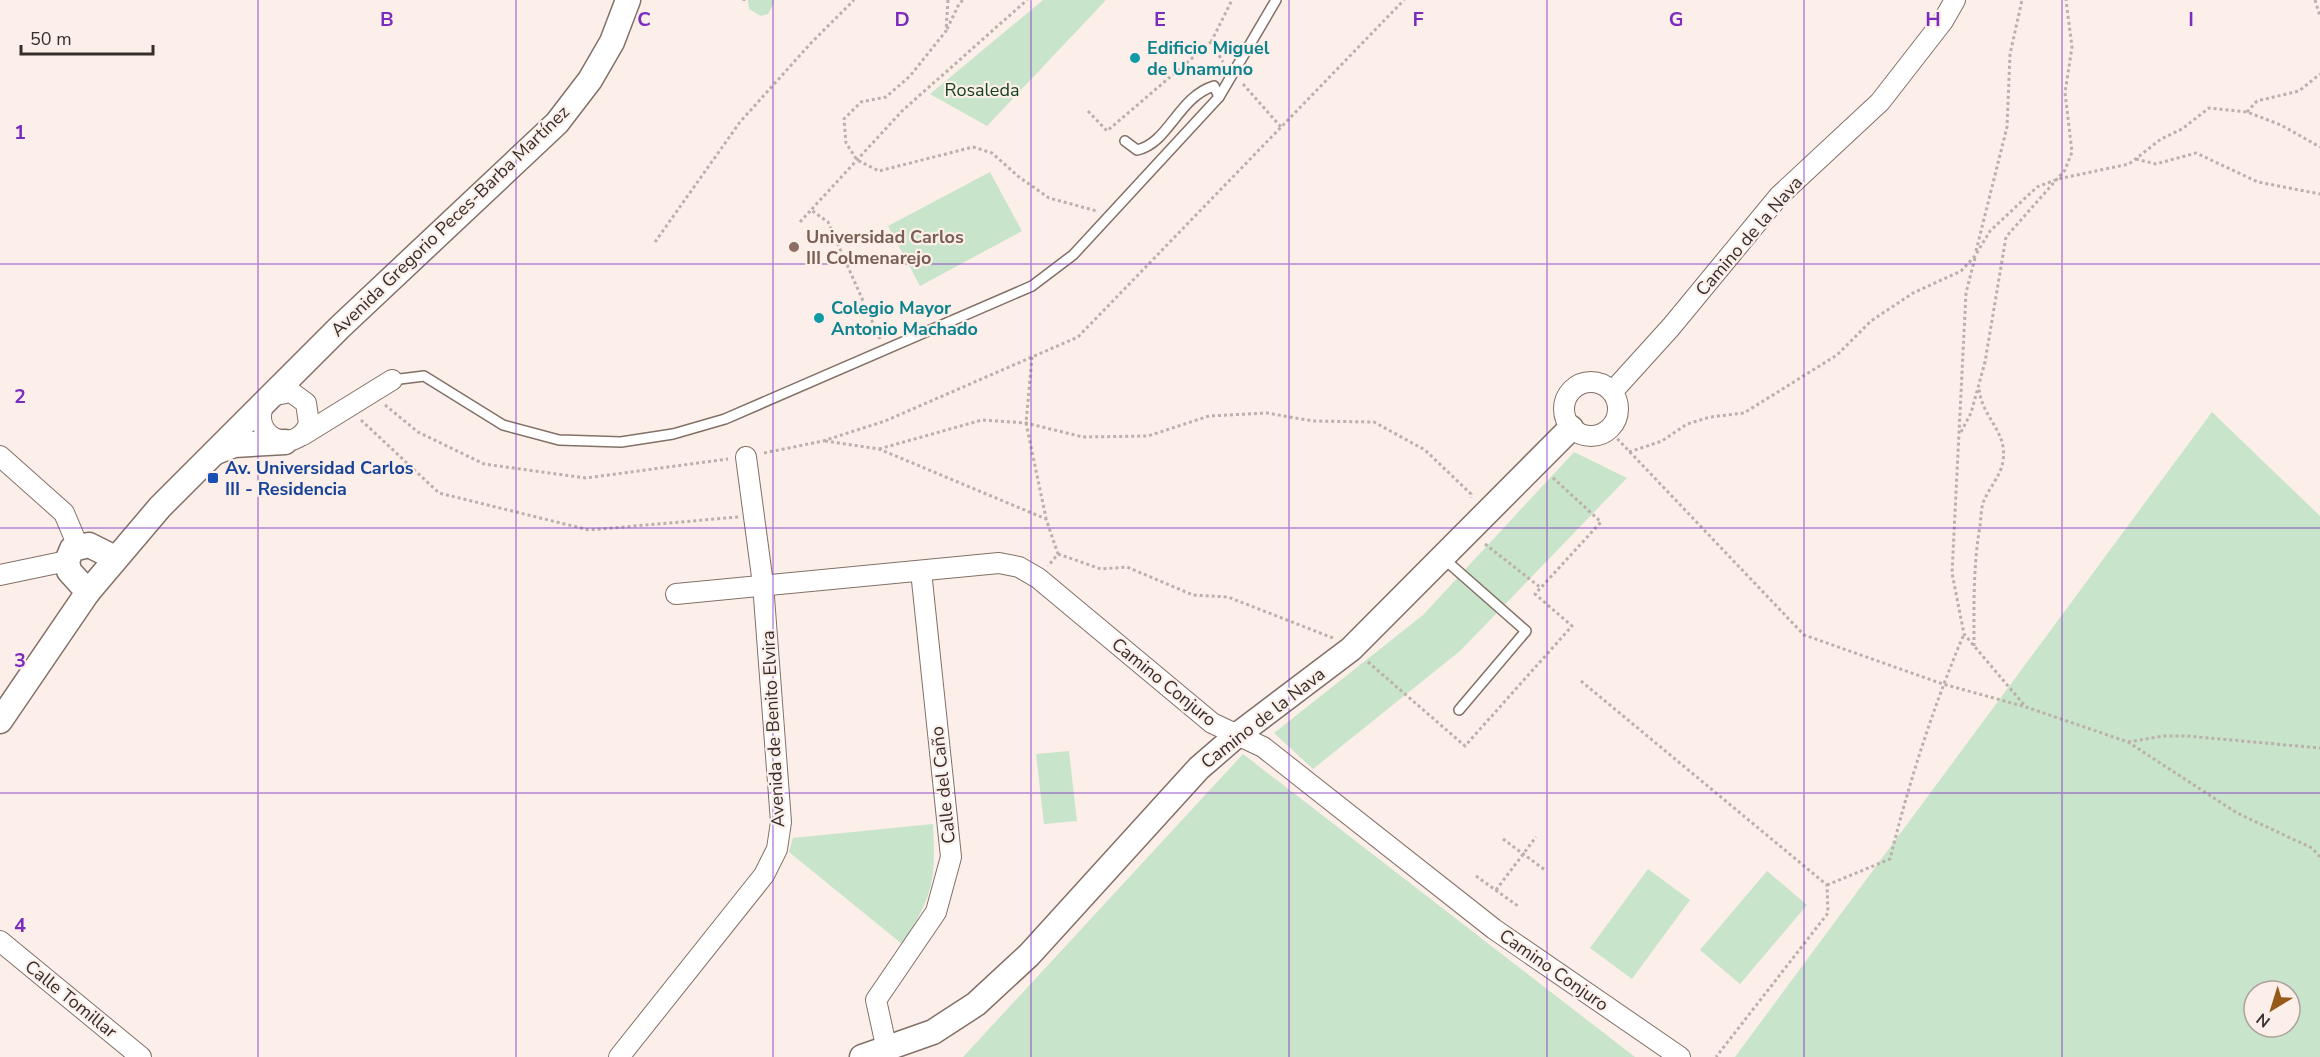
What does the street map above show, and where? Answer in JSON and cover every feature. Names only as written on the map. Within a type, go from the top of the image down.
[{"type":"street","name":"Avenida Gregorio Peces-Barba Martínez","points":[[0,721],[88,592],[160,507],[268,399],[300,390],[556,123],[590,80],[612,42],[628,0]]},
{"type":"street","name":"Camino de la Nava","points":[[1613,391],[1671,327],[1779,196],[1880,102],[1943,21],[1955,0]]},
{"type":"street","points":[[214,453],[234,445],[293,439],[392,380]]},
{"type":"street","points":[[1594,381],[1604,384],[1613,391],[1619,412],[1609,430],[1590,437],[1571,428],[1565,418],[1564,408],[1566,397],[1573,388],[1582,382],[1594,381]]},
{"type":"street","points":[[300,390],[320,407],[347,406]]},
{"type":"street","points":[[293,439],[309,424],[300,390]]},
{"type":"street","points":[[268,399],[260,414],[264,430],[269,436],[293,439]]},
{"type":"street","name":"Camino de la Nava","points":[[862,1057],[933,1032],[983,997],[1029,955],[1199,768],[1236,736],[1352,649],[1571,428]]},
{"type":"street","points":[[0,456],[64,513],[72,553],[69,571],[88,592]]},
{"type":"street","name":"Avenida de Benito Elvira","points":[[619,1057],[764,875],[777,849],[781,822],[763,584],[756,516],[746,457]]},
{"type":"street","points":[[0,575],[72,553],[89,545],[115,558]]},
{"type":"street","name":"Camino Conjuro","points":[[676,594],[763,584],[999,564],[1019,567],[1038,578],[1212,723],[1263,747],[1494,928],[1680,1057]]},
{"type":"street","name":"Calle del Caño","points":[[887,1050],[876,1000],[936,912],[951,857],[921,571]]},
{"type":"street","name":"Calle Tomillar","points":[[0,941],[141,1057]]},
{"type":"lane","points":[[392,380],[424,376],[502,425],[559,440],[621,442],[673,434],[725,419],[1032,286],[1073,255],[1219,97],[1231,73],[1276,0]]},
{"type":"lane","points":[[1125,141],[1137,150],[1150,147],[1199,91],[1214,86],[1219,97]]},
{"type":"lane","points":[[1443,558],[1526,631],[1459,710]]},
{"type":"path","points":[[655,242],[740,122],[811,43],[854,0]]},
{"type":"path","points":[[946,31],[948,0]]},
{"type":"path","points":[[963,0],[946,31],[910,76],[886,97],[861,102],[844,119],[846,143],[857,160],[879,171],[973,147],[992,153],[1019,177],[1049,198],[1112,215]]},
{"type":"path","points":[[800,222],[902,111],[1027,0]]},
{"type":"path","points":[[1088,111],[1107,131],[1211,42],[1232,0]]},
{"type":"path","points":[[2022,0],[2010,54],[2007,128],[1966,293],[1952,573],[1964,634],[2026,707]]},
{"type":"path","points":[[1959,435],[1971,413],[1979,384],[2006,237],[2065,170],[2072,152],[2065,93],[2072,47],[2066,0]]},
{"type":"path","points":[[2315,0],[2320,16]]},
{"type":"path","points":[[1211,42],[1231,73],[1281,127]]},
{"type":"path","points":[[2247,112],[2257,101],[2299,92],[2320,74]]},
{"type":"path","points":[[1629,452],[1662,441],[1687,424],[1710,417],[1744,413],[1837,355],[1871,321],[1913,293],[1961,272],[1975,256],[1990,231],[2037,187],[2058,179],[2130,164],[2209,108],[2247,112],[2281,125],[2320,147]]},
{"type":"path","points":[[2136,159],[2156,164],[2196,153],[2258,182],[2320,194]]},
{"type":"path","points":[[811,210],[828,222],[885,350]]},
{"type":"path","points":[[1032,357],[1026,423],[1046,519],[1058,554]]},
{"type":"path","points":[[1974,646],[1972,615],[1976,544],[1983,503],[2003,461],[2001,434],[1989,418],[1980,399],[1979,384]]},
{"type":"path","points":[[347,406],[439,493],[589,530],[756,516]]},
{"type":"path","points":[[879,449],[982,420],[1026,423],[1083,437],[1148,436],[1209,416],[1267,413],[1313,421],[1374,422],[1425,450],[1471,494],[1469,532],[1541,588]]},
{"type":"path","points":[[1609,430],[1804,634],[1943,684],[2026,707],[2128,742],[2237,813],[2312,848],[2320,858]]},
{"type":"path","points":[[823,441],[879,449],[1046,519]]},
{"type":"path","points":[[1038,578],[1058,554]]},
{"type":"path","points":[[1058,554],[1101,569],[1127,567],[1193,595],[1228,597],[1273,616],[1321,632],[1352,649]]},
{"type":"path","points":[[1827,885],[1890,859],[1905,799],[1943,684],[1964,634]]},
{"type":"path","points":[[1581,681],[1827,885],[1828,913],[1716,1057]]},
{"type":"path","points":[[2128,742],[2163,736],[2187,736],[2320,748]]},
{"type":"path","points":[[1497,890],[1536,837]]},
{"type":"path","points":[[1503,839],[1545,870]]},
{"type":"path","points":[[1476,876],[1518,906]]},
{"type":"green space","points":[[748,0],[774,0],[774,3],[768,14],[761,16],[749,9]]},
{"type":"green space","name":"Rosaleda","points":[[1043,0],[1106,0],[987,126],[930,94]]},
{"type":"green space","points":[[990,172],[1022,231],[920,286],[888,226]]},
{"type":"green space","points":[[2212,412],[2320,516],[2320,1057],[1735,1057]]},
{"type":"green space","points":[[1574,452],[1627,478],[1460,651],[1313,769],[1274,733],[1423,615]]},
{"type":"green space","points":[[1069,751],[1077,821],[1044,824],[1036,754]]},
{"type":"green space","points":[[1243,754],[1635,1057],[963,1057]]},
{"type":"green space","points":[[933,824],[934,860],[930,887],[920,913],[902,944],[789,852],[793,838]]},
{"type":"green space","points":[[1648,869],[1690,900],[1632,979],[1590,948]]},
{"type":"green space","points":[[1767,871],[1807,905],[1740,984],[1700,950]]},
{"type":"place","name":"Edificio Miguel de Unamuno","points":[[1135,58]]},
{"type":"place","name":"Universidad Carlos III Colmenarejo","points":[[794,247]]},
{"type":"place","name":"Colegio Mayor Antonio Machado","points":[[819,318]]},
{"type":"place","name":"Av. Universidad Carlos III - Residencia","points":[[213,478]]}]
